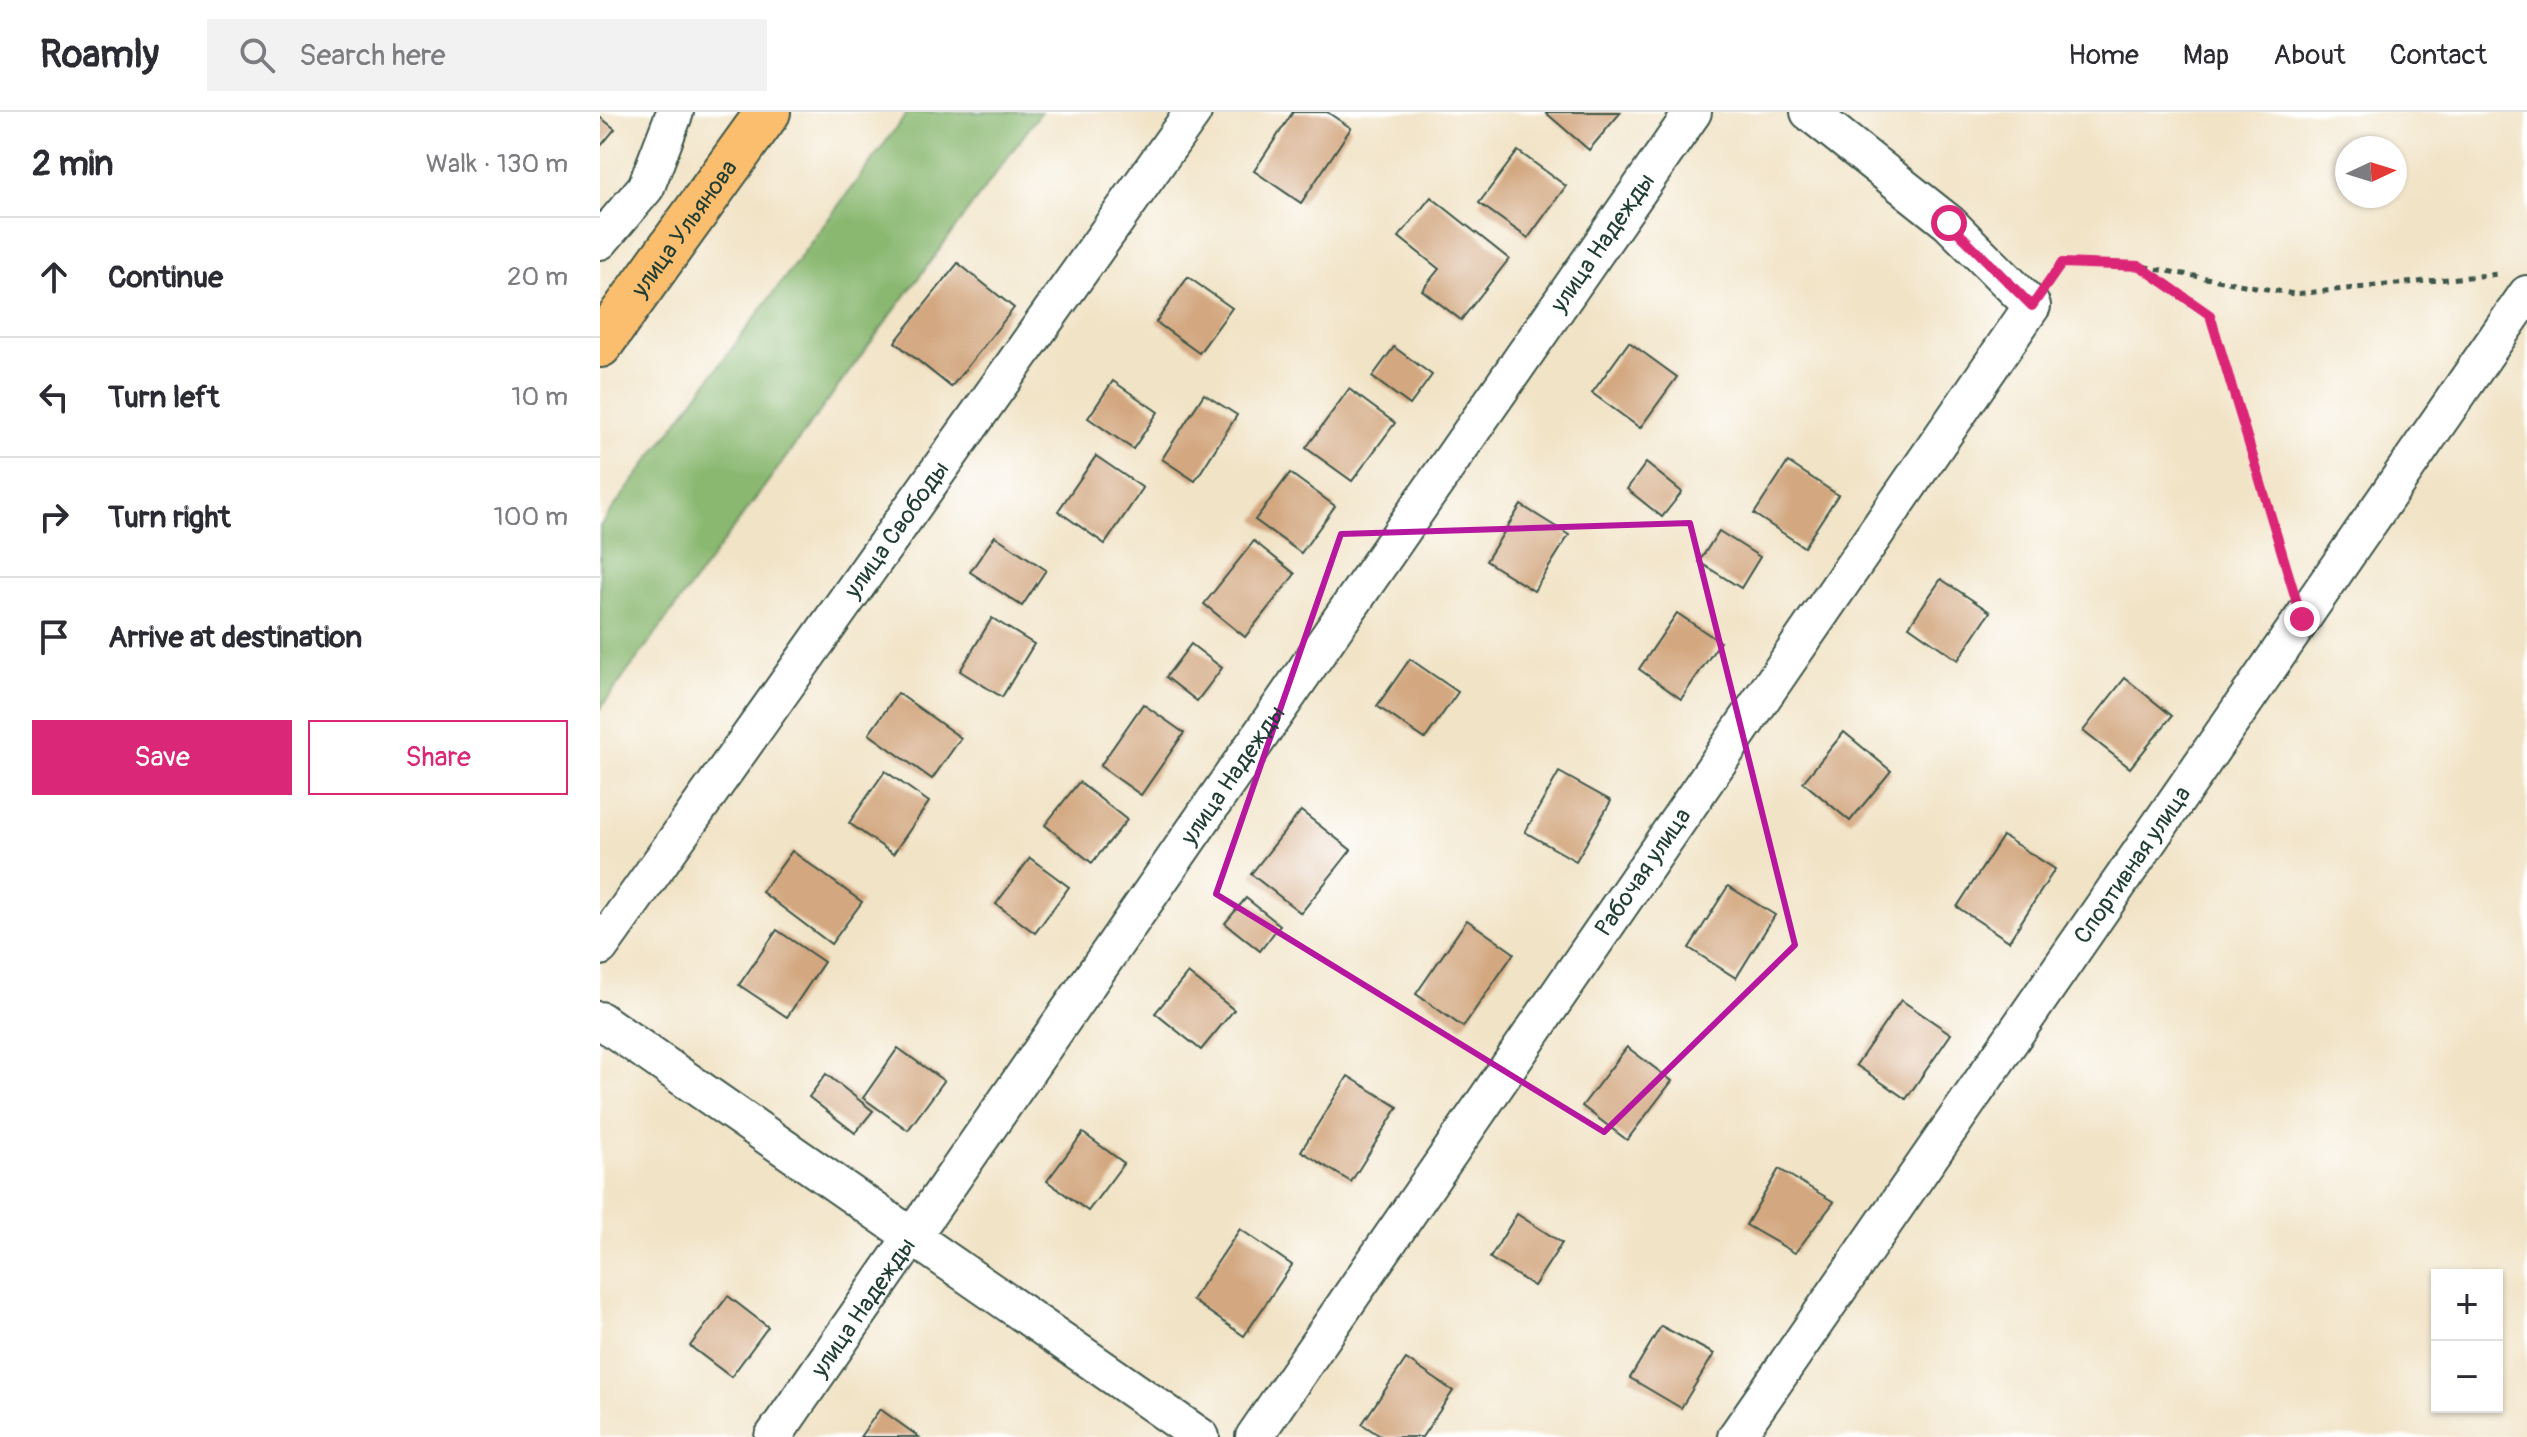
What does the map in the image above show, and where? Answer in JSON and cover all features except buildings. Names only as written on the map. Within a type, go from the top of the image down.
[{"type":"main road","name":"улица Ульянова","points":[[600,345],[768,112]]},
{"type":"street","points":[[600,241],[646,187],[675,112]]},
{"type":"street","name":"улица Свободы","points":[[600,947],[1193,112]]},
{"type":"street","name":"улица Надежды","points":[[773,1437],[1693,112]]},
{"type":"street","points":[[1809,112],[1949,223],[2032,306]]},
{"type":"street","name":"Спортивная улица","points":[[1736,1437],[2302,619],[2519,283]]},
{"type":"street","name":"Рабочая улица","points":[[1254,1437],[2032,306]]},
{"type":"street","points":[[600,1020],[1201,1437]]},
{"type":"path","points":[[2032,306],[2062,263],[2140,266],[2294,294],[2519,283]]},
{"type":"path","points":[[2140,266],[2210,315],[2302,619]]},
{"type":"highlighted area","points":[[1690,523],[1795,945],[1604,1132],[1216,894],[1341,534]]},
{"type":"green space","points":[[908,112],[1041,112],[600,709],[600,526]]},
{"type":"route","points":[[1949,223],[2032,306],[2062,263],[2140,266],[2210,315],[2302,619]]}]
